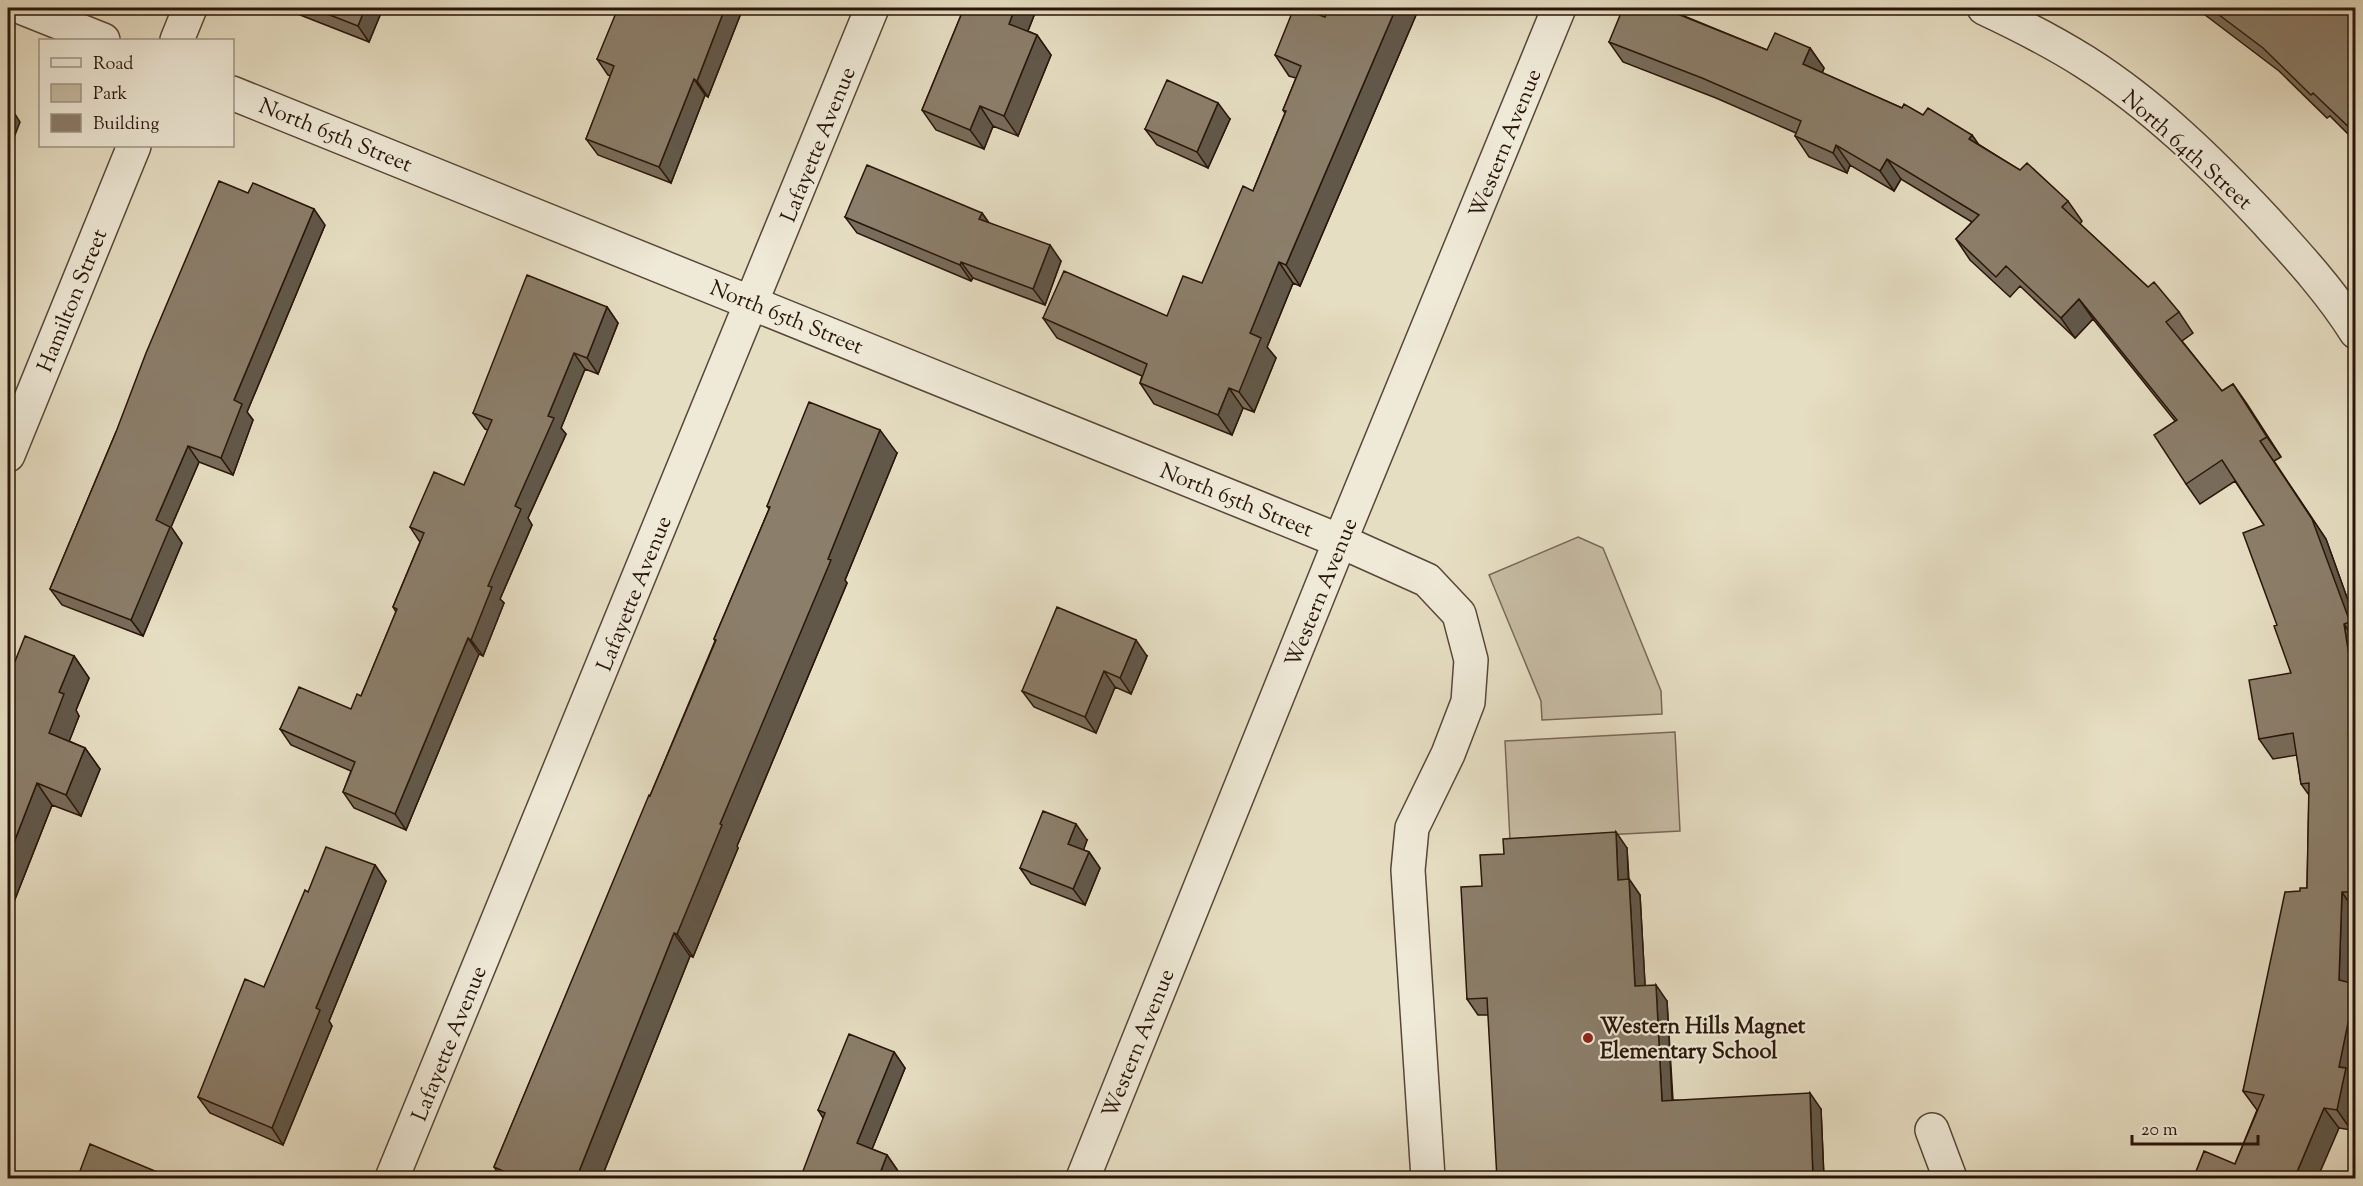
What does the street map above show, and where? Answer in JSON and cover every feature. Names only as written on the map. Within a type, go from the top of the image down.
[{"type":"street","points":[[23,8],[101,39]]},
{"type":"street","points":[[177,39],[190,8]]},
{"type":"street","name":"Lafayette Avenue","points":[[392,1179],[872,8]]},
{"type":"street","name":"Western Avenue","points":[[1083,1179],[1340,541],[1559,8]]},
{"type":"street","name":"North 64th Street","points":[[1984,8],[2029,29],[2086,63],[2150,110],[2226,178],[2273,228],[2296,253],[2355,332]]},
{"type":"street","name":"North 65th Street","points":[[234,94],[1340,541],[1427,580],[1459,614],[1471,660],[1468,702],[1449,754],[1413,828],[1408,870],[1428,1179]]},
{"type":"street","name":"Hamilton Street","points":[[8,455],[134,147]]},
{"type":"street","points":[[1932,1130],[1950,1179]]},
{"type":"green space","points":[[1578,537],[1603,548],[1661,691],[1662,714],[1542,720],[1541,701],[1489,575]]},
{"type":"green space","points":[[1675,732],[1680,831],[1510,840],[1505,741]]},
{"type":"building","points":[[312,8],[365,8],[358,26]]},
{"type":"building","points":[[618,8],[725,8],[697,81],[694,79],[659,167],[586,139],[614,66],[597,59]]},
{"type":"building","points":[[964,8],[1015,8],[1009,24],[1037,35],[1004,116],[980,106],[970,130],[922,110]]},
{"type":"building","points":[[1294,8],[1301,8],[1325,17],[1329,8],[1396,8],[1286,265],[1279,262],[1250,333],[1261,338],[1239,392],[1229,388],[1218,415],[1140,383],[1147,364],[1043,318],[1064,271],[1167,316],[1183,276],[1202,283],[1243,186],[1253,191],[1286,111],[1283,110],[1301,66],[1275,55]]},
{"type":"building","points":[[1623,8],[1665,8],[1767,50],[1775,33],[1810,48],[1803,64],[1902,108],[1904,104],[1923,115],[1928,108],[1972,135],[1969,139],[2020,170],[2027,163],[2068,201],[2062,207],[2148,287],[2154,282],[2179,312],[2166,322],[2222,391],[2233,384],[2267,437],[2260,441],[2312,519],[2350,622],[2344,624],[2355,693],[2354,892],[2342,892],[2339,980],[2355,984],[2339,1067],[2346,1068],[2337,1110],[2324,1108],[2294,1179],[2193,1179],[2204,1151],[2235,1164],[2264,1095],[2243,1091],[2285,892],[2307,888],[2309,783],[2301,784],[2293,733],[2259,739],[2249,680],[2291,673],[2274,626],[2277,625],[2243,533],[2264,525],[2222,460],[2186,484],[2154,435],[2177,420],[2079,299],[2061,318],[2006,266],[1996,277],[1956,239],[1979,215],[1887,159],[1880,171],[1836,145],[1833,153],[1795,136],[1801,121],[1702,78],[1609,42]]},
{"type":"building","points":[[2210,8],[2355,8],[2355,133],[2313,93],[2311,95],[2263,48]]},
{"type":"building","points":[[1167,80],[1218,103],[1197,152],[1145,129]]},
{"type":"building","points":[[867,165],[982,213],[979,219],[1050,245],[1033,289],[961,262],[960,265],[845,217]]},
{"type":"building","points":[[219,181],[248,193],[253,183],[314,209],[234,400],[242,404],[221,458],[188,446],[156,520],[170,527],[131,620],[50,589]]},
{"type":"building","points":[[527,275],[607,307],[587,358],[574,353],[548,416],[554,418],[515,506],[521,509],[488,586],[492,587],[471,640],[468,638],[395,814],[343,792],[355,762],[280,729],[299,687],[351,709],[357,694],[361,696],[397,609],[393,607],[424,533],[410,527],[434,472],[464,485],[492,420],[473,413]]},
{"type":"building","points":[[809,402],[880,430],[828,559],[831,560],[720,824],[722,825],[677,934],[674,933],[576,1179],[521,1179],[494,1167],[716,640],[714,639],[770,507],[767,506]]},
{"type":"building","points":[[1057,607],[1136,640],[1120,678],[1104,671],[1085,717],[1022,691]]},
{"type":"building","points":[[25,636],[74,656],[59,692],[64,694],[49,733],[85,748],[66,795],[37,783],[8,858],[8,679]]},
{"type":"building","points":[[1043,811],[1076,824],[1068,844],[1089,852],[1073,889],[1020,868]]},
{"type":"building","name":"Western Hills Magnet Elementary School","points":[[1616,832],[1618,880],[1629,879],[1635,986],[1656,985],[1662,1101],[1810,1093],[1813,1179],[1497,1179],[1487,998],[1467,999],[1461,887],[1482,886],[1480,855],[1504,854],[1503,839]]},
{"type":"building","points":[[326,847],[375,865],[316,1008],[320,1010],[272,1128],[198,1097],[245,979],[264,987]]},
{"type":"building","points":[[849,1034],[894,1052],[857,1143],[887,1155],[879,1176],[885,1179],[800,1179],[825,1113],[818,1110]]},
{"type":"building","points":[[90,1144],[174,1179],[77,1179]]},
{"type":"building","points":[[447,1173],[460,1179],[445,1179]]},
{"type":"place","name":"Western Hills Magnet Elementary School","points":[[1588,1038]]}]
